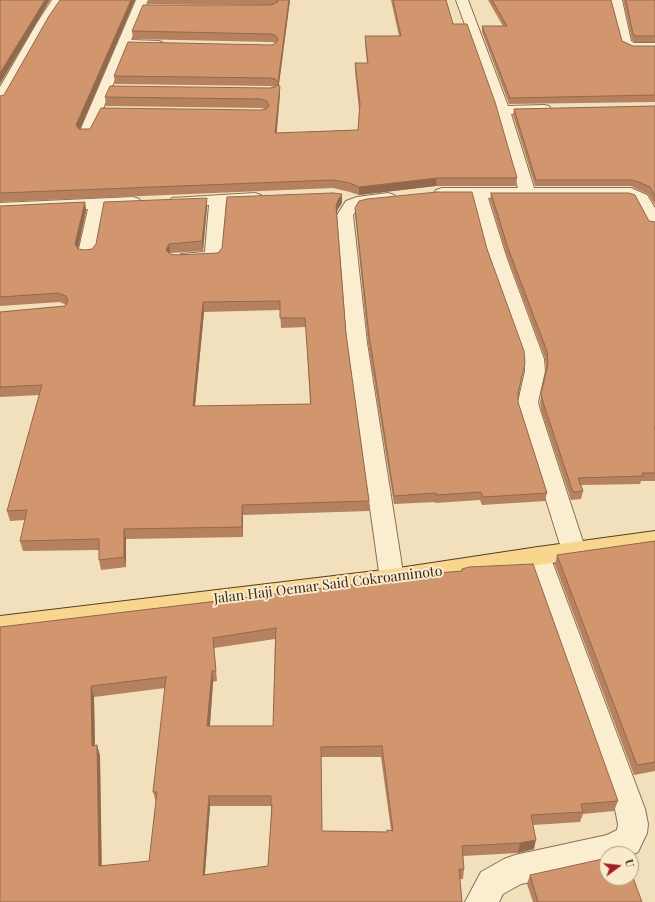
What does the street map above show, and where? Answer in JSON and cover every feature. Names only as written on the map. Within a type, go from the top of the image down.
[{"type":"main road","name":"Jalan Haji Oemar Said Cokroaminoto","points":[[0,626],[392,579],[538,556],[655,540]]},
{"type":"street","points":[[0,99],[43,23],[58,0]]},
{"type":"street","points":[[462,0],[503,110],[527,192]]},
{"type":"street","points":[[616,0],[625,43],[632,46],[655,46]]},
{"type":"street","points":[[86,133],[140,4],[154,8]]},
{"type":"street","points":[[124,44],[170,45]]},
{"type":"street","points":[[105,88],[121,89]]},
{"type":"street","points":[[503,110],[559,109]]},
{"type":"street","points":[[95,111],[110,111]]},
{"type":"street","points":[[479,192],[497,256],[534,359],[535,370],[528,402],[529,410],[574,551]]},
{"type":"street","points":[[392,579],[376,482],[359,359],[345,215],[352,204],[357,202],[416,195],[479,192],[635,194],[641,198],[655,223]]},
{"type":"street","points":[[339,196],[357,202]]},
{"type":"street","points":[[0,208],[272,198]]},
{"type":"street","points":[[177,258],[212,257],[218,200]]},
{"type":"street","points":[[87,253],[97,204]]},
{"type":"street","points":[[481,902],[492,884],[515,870],[608,850],[627,842],[632,833],[633,824],[630,808],[538,556]]},
{"type":"building","points":[[0,0],[45,0],[0,73]]},
{"type":"building","points":[[60,0],[131,0],[76,125],[79,129],[90,129],[101,108],[261,110],[266,109],[269,106],[267,101],[261,99],[105,97],[110,86],[270,88],[277,85],[280,86],[275,133],[358,130],[360,104],[355,63],[368,63],[365,36],[401,36],[393,0],[446,0],[453,24],[467,24],[495,102],[517,178],[437,178],[359,187],[350,183],[333,180],[0,193],[0,96],[4,95],[49,16]]},
{"type":"building","points":[[277,0],[289,0],[278,82],[275,79],[270,78],[114,76],[128,42],[271,45],[275,44],[278,40],[276,36],[271,34],[132,31],[143,5],[271,5],[278,2]]},
{"type":"building","points":[[492,0],[611,0],[622,41],[633,46],[655,46],[655,95],[510,98],[482,26],[507,26]]},
{"type":"building","points":[[626,0],[655,0],[655,36],[636,36],[633,34]]},
{"type":"building","points":[[655,106],[655,196],[650,187],[632,180],[536,180],[514,109]]},
{"type":"building","points":[[437,192],[472,192],[487,249],[524,351],[525,363],[518,393],[518,402],[547,493],[483,497],[481,492],[394,496],[369,335],[355,208],[359,201],[367,199]]},
{"type":"building","points":[[333,193],[342,194],[336,206],[346,334],[369,501],[242,505],[242,527],[124,529],[124,557],[99,560],[99,539],[20,541],[27,510],[7,511],[42,385],[0,387],[0,312],[65,306],[68,301],[66,296],[58,293],[0,297],[0,206],[85,202],[75,244],[78,249],[85,250],[92,249],[96,244],[104,202],[207,198],[202,241],[169,244],[166,250],[170,254],[176,255],[218,253],[222,248],[227,197]],"holes":[[[280,301],[280,318],[305,318],[311,404],[193,406],[203,302]]]},
{"type":"building","points":[[491,193],[629,193],[635,195],[649,221],[655,222],[655,473],[642,473],[643,476],[578,478],[583,491],[573,492],[541,394],[548,364],[547,351],[508,248]]},
{"type":"building","points":[[655,541],[655,762],[637,765],[557,555]]},
{"type":"building","points":[[533,564],[618,801],[581,804],[583,812],[531,815],[536,840],[520,843],[462,846],[464,869],[459,869],[462,902],[0,902],[0,627],[393,580],[462,571],[462,569],[469,567]],"holes":[[[276,628],[273,726],[207,726],[212,671],[216,671],[213,638]],[[166,677],[153,792],[157,792],[149,861],[99,866],[97,745],[92,746],[91,686]],[[382,746],[393,831],[322,831],[321,747]],[[209,796],[271,796],[272,805],[268,866],[203,875]]]},
{"type":"building","points":[[599,860],[599,886],[636,886],[642,902],[538,902],[530,875]]}]
